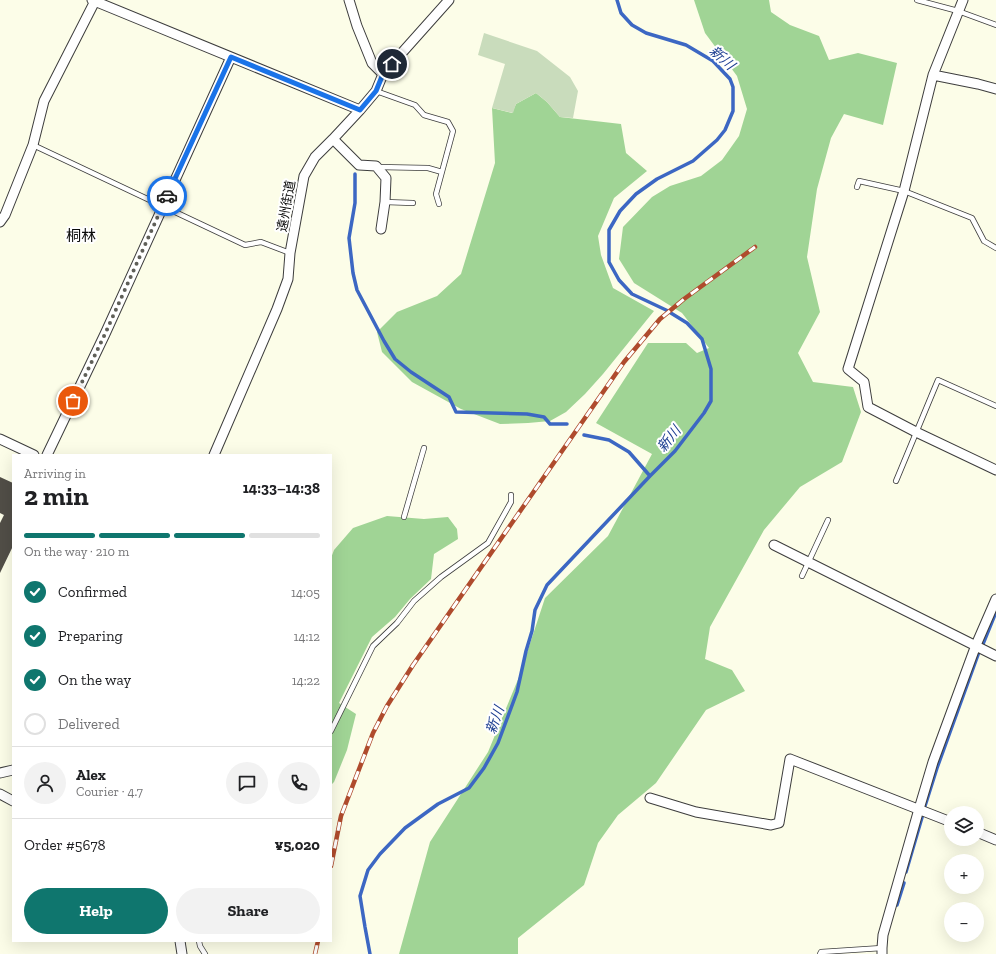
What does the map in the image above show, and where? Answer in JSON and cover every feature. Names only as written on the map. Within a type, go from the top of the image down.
[{"type":"street","points":[[350,0],[357,26],[372,63],[383,74]]},
{"type":"street","name":"遠州街道","points":[[214,454],[285,290],[304,176],[315,157],[376,91],[383,74],[449,0]]},
{"type":"street","points":[[963,0],[933,76],[904,191],[848,369],[864,382],[868,407],[916,432],[996,470]]},
{"type":"street","points":[[0,222],[5,214],[33,144],[44,101],[94,1],[360,110]]},
{"type":"street","points":[[47,454],[105,334],[231,57]]},
{"type":"street","points":[[933,76],[978,84],[996,89]]},
{"type":"street","points":[[333,139],[359,165],[376,166],[386,178],[385,202],[381,229]]},
{"type":"street","points":[[0,439],[32,454]]},
{"type":"street","points":[[774,545],[996,656]]},
{"type":"street","points":[[882,951],[883,935],[933,762],[976,646],[996,599]]},
{"type":"street","points":[[650,798],[696,812],[771,825],[779,823],[790,759],[944,819]]},
{"type":"street","points":[[0,773],[12,770]]},
{"type":"street","points":[[0,794],[12,800]]},
{"type":"street","points":[[984,835],[996,840]]},
{"type":"street","points":[[180,942],[182,954]]},
{"type":"lane","points":[[917,0],[958,11],[996,25]]},
{"type":"lane","points":[[376,91],[415,105],[424,115],[448,122],[453,131],[436,194],[439,204]]},
{"type":"lane","points":[[33,144],[245,245],[261,242],[290,253]]},
{"type":"lane","points":[[376,166],[428,168],[442,172]]},
{"type":"lane","points":[[857,187],[859,181],[904,191],[972,218],[984,241],[996,248]]},
{"type":"lane","points":[[385,202],[413,203]]},
{"type":"lane","points":[[896,481],[938,380],[996,406]]},
{"type":"lane","points":[[404,517],[424,448]]},
{"type":"lane","points":[[332,729],[373,646],[397,623],[414,601],[441,577],[488,543],[511,502],[511,494]]},
{"type":"lane","points":[[802,576],[828,520]]},
{"type":"lane","points":[[199,942],[205,954]]},
{"type":"lane","points":[[820,954],[820,952],[882,951]]},
{"type":"green space","points":[[694,0],[769,0],[771,12],[790,25],[819,36],[829,60],[858,53],[897,63],[883,125],[844,114],[831,138],[817,189],[807,257],[820,312],[798,353],[813,382],[853,387],[861,412],[842,462],[800,487],[764,530],[710,627],[705,659],[732,670],[745,691],[706,710],[656,783],[618,815],[598,843],[584,885],[518,938],[518,954],[399,954],[430,842],[488,752],[519,677],[545,598],[608,536],[652,454],[596,423],[648,343],[686,343],[697,353],[709,348],[682,313],[634,283],[619,259],[623,227],[652,197],[670,186],[701,176],[722,160],[739,136],[747,109],[737,76],[705,33]]},
{"type":"green space","points":[[484,33],[537,51],[570,77],[578,91],[573,118],[560,117],[547,102],[536,93],[516,104],[513,113],[492,108],[505,64],[478,55]]},
{"type":"green space","points":[[536,93],[547,102],[560,117],[621,124],[626,153],[647,171],[614,198],[598,236],[601,255],[613,288],[654,311],[603,374],[566,412],[550,421],[500,424],[461,409],[412,382],[382,352],[377,332],[397,312],[437,296],[461,274],[495,163],[492,108],[512,113],[516,104]]},
{"type":"green space","points":[[387,516],[424,519],[448,517],[457,529],[458,539],[434,554],[431,579],[410,599],[395,617],[372,637],[339,703],[356,714],[347,750],[332,784],[332,555],[334,550],[353,528]]},
{"type":"building","points":[[0,477],[12,483],[12,548],[0,573],[0,523],[4,515],[0,513]]},
{"type":"waterway","name":"新川","points":[[370,954],[360,896],[368,870],[380,854],[405,828],[438,804],[469,788],[484,768],[498,743],[517,692],[532,631],[535,610],[547,585],[675,451],[704,413],[711,401],[711,369],[702,339],[687,323],[666,310],[632,294],[619,280],[609,262],[609,230],[620,211],[636,194],[657,179],[693,161],[717,140],[725,130],[733,111],[733,87],[730,79],[713,61],[686,45],[646,33],[632,25],[621,13],[617,0]]},
{"type":"waterway","points":[[355,174],[355,203],[349,238],[353,273],[357,290],[395,359],[411,372],[449,397],[456,412],[527,414],[544,417],[550,424],[567,424]]},
{"type":"waterway","points":[[584,435],[609,440],[629,452],[650,476]]},
{"type":"waterway","points":[[983,644],[996,612]]},
{"type":"waterway","points":[[925,806],[937,768],[979,652]]},
{"type":"waterway","points":[[906,872],[923,814]]},
{"type":"waterway","points":[[897,905],[904,883]]},
{"type":"railway","points":[[332,861],[341,816],[373,733],[387,706],[413,665],[624,362],[660,319],[684,299],[755,247]]},
{"type":"railway","points":[[315,954],[318,942]]},
{"type":"way so far","points":[[73,401],[167,196]]},
{"type":"district","name":"桐林","points":[[81,236]]},
{"type":"route","points":[[167,196],[231,57],[360,110],[376,91],[383,74],[392,64]]}]
